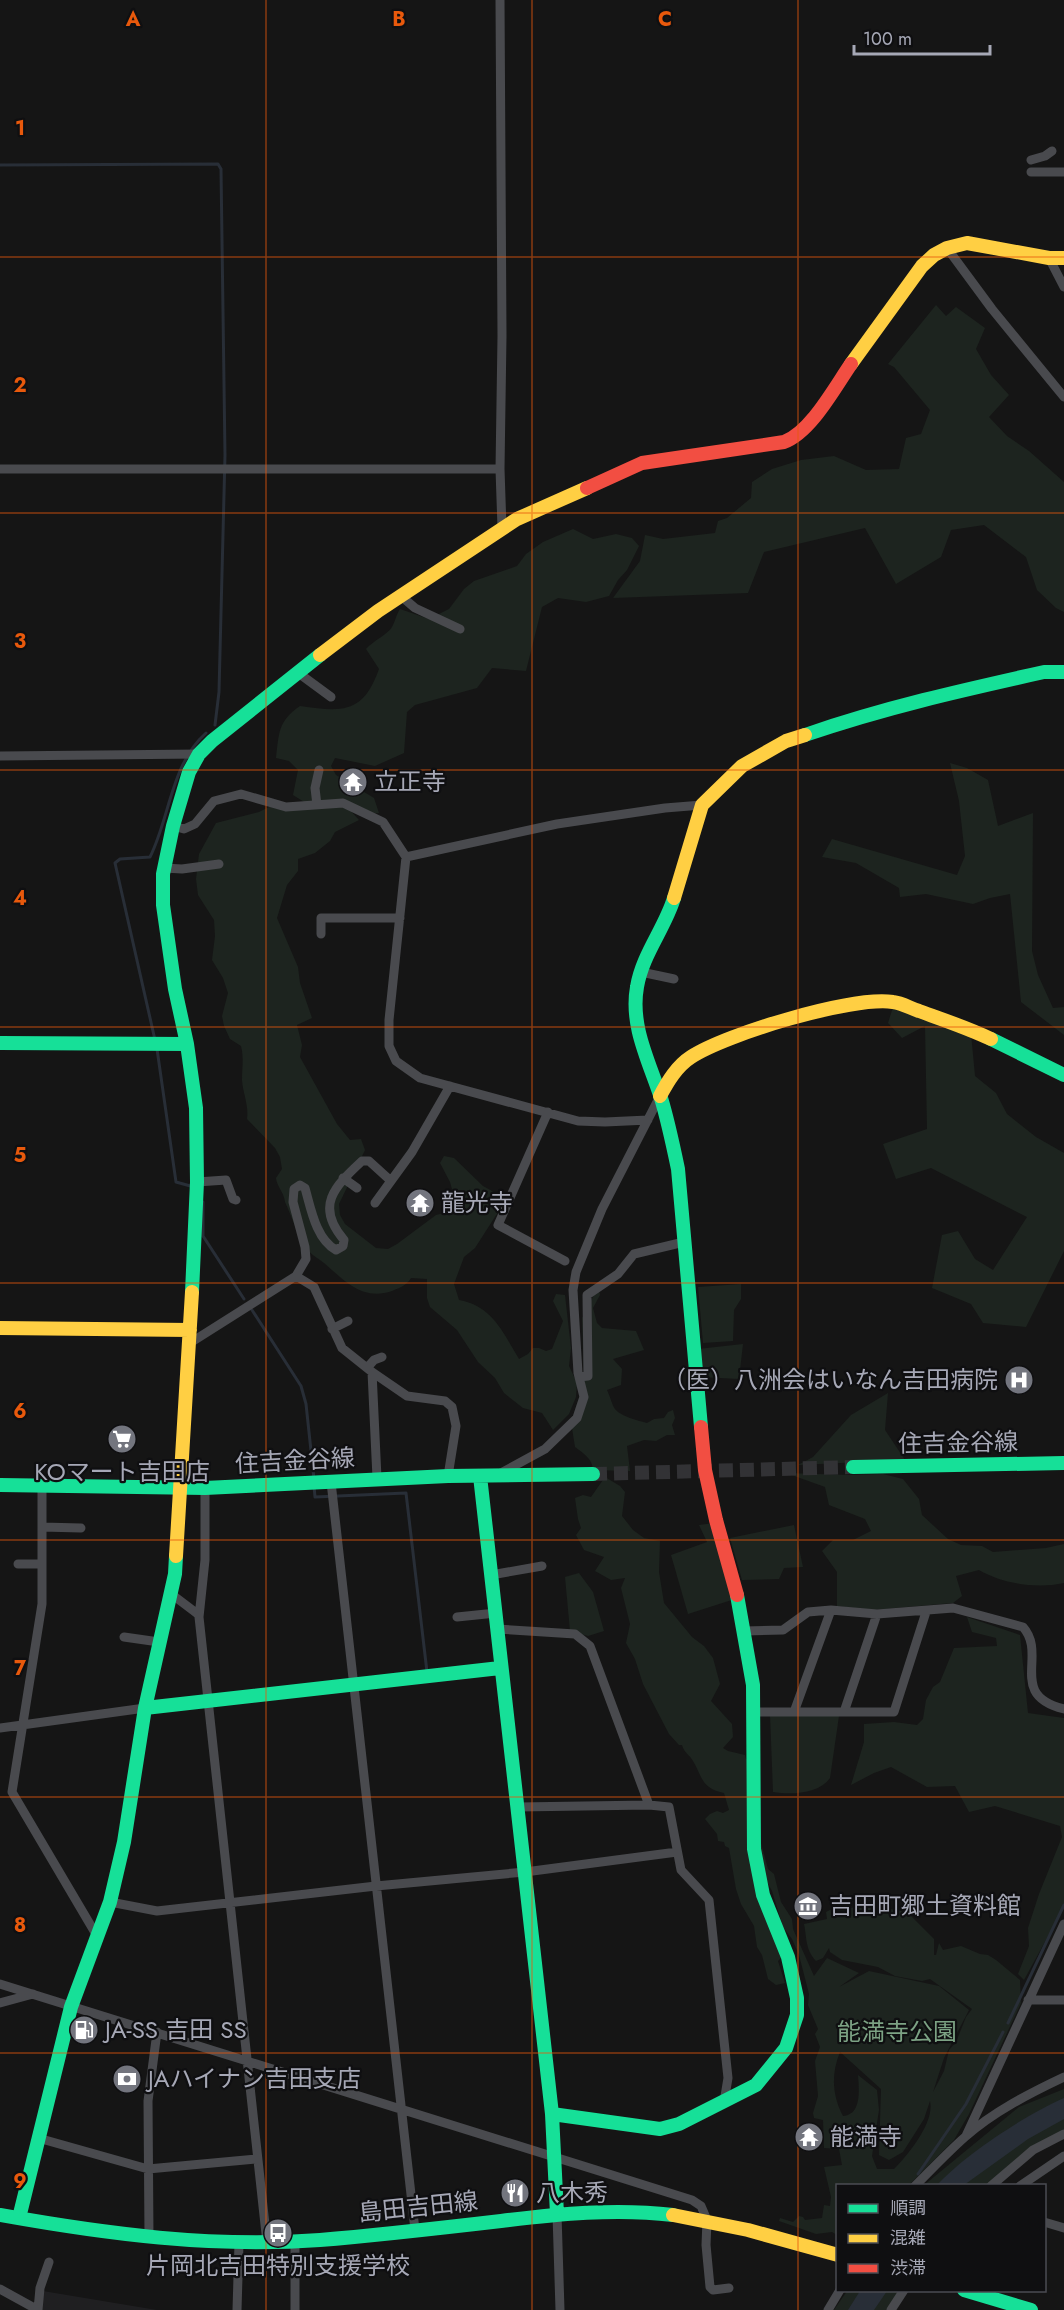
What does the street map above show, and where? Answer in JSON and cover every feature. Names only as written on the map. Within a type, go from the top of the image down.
[{"type":"street","points":[[500,0],[502,528]]},
{"type":"street","points":[[1031,160],[1045,156],[1052,151]]},
{"type":"street","points":[[1031,172],[1064,171]]},
{"type":"street","points":[[0,756],[193,754],[297,672],[401,596],[502,528],[642,463],[792,439],[806,427],[922,266],[934,255],[947,248],[967,243],[1049,258],[1064,258]]},
{"type":"street","points":[[947,248],[1064,397]]},
{"type":"street","points":[[1049,258],[1064,287]]},
{"type":"street","points":[[0,469],[500,469]]},
{"type":"street","points":[[401,596],[415,608],[460,629]]},
{"type":"street","points":[[297,672],[331,697]]},
{"type":"street","points":[[552,2114],[660,2129],[679,2124],[756,2085],[786,2048],[796,2015],[797,1998],[788,1957],[763,1895],[754,1849],[753,1684],[733,1576],[716,1520],[705,1470],[678,1169],[671,1131],[635,1018],[641,972],[672,904],[702,805],[742,766],[786,741],[863,715],[1044,672],[1064,672]]},
{"type":"street","points":[[19,2218],[71,2007],[110,1902],[124,1842],[145,1708],[175,1574],[197,1186],[196,1108],[163,905],[164,868],[193,754]]},
{"type":"street","points":[[317,805],[315,788],[319,770]]},
{"type":"street","points":[[173,826],[184,829],[195,824],[214,801],[241,794],[286,807],[343,803],[383,822],[406,857],[390,1011],[389,1046],[396,1061],[420,1077],[578,1121],[648,1120]]},
{"type":"street","points":[[406,857],[557,824],[665,808],[702,805]]},
{"type":"street","points":[[164,868],[182,869],[219,864]]},
{"type":"street","points":[[321,934],[321,918],[400,918]]},
{"type":"street","points":[[641,972],[674,979]]},
{"type":"street","points":[[496,1475],[545,1449],[577,1418],[584,1397],[579,1377],[573,1290],[576,1272],[602,1209],[670,1077],[690,1058],[705,1048],[777,1023],[869,1002],[892,1002],[957,1023],[1064,1075]]},
{"type":"street","points":[[0,1043],[187,1044]]},
{"type":"street","points":[[375,1203],[412,1152],[450,1086]]},
{"type":"street","points":[[548,1112],[498,1225],[565,1260]]},
{"type":"street","points":[[0,1328],[117,1328],[190,1336],[296,1276],[306,1259],[293,1202],[294,1189],[300,1185],[305,1188],[312,1215],[327,1245],[336,1250],[343,1246],[344,1240],[332,1226],[329,1205],[343,1178],[362,1161],[369,1161],[391,1180]]},
{"type":"street","points":[[343,1178],[357,1188]]},
{"type":"street","points":[[197,1186],[226,1180],[233,1199],[236,1200]]},
{"type":"street","points":[[579,1377],[588,1376],[587,1295],[618,1274],[634,1254],[684,1242]]},
{"type":"street","points":[[296,1276],[314,1287],[342,1348],[407,1396],[445,1401],[452,1407],[456,1426],[448,1476]]},
{"type":"street","points":[[332,1329],[348,1321]]},
{"type":"street","points":[[377,1478],[370,1370],[374,1360],[382,1357]]},
{"type":"street","name":"住吉金谷線","points":[[853,1467],[1064,1463]]},
{"type":"street","name":"住吉金谷線","points":[[0,1485],[325,1488],[377,1478],[592,1474]]},
{"type":"street","points":[[480,1476],[552,2114],[560,2310]]},
{"type":"street","points":[[42,1486],[42,1604],[12,1792],[97,1936]]},
{"type":"street","points":[[205,1488],[205,1560],[199,1615],[267,2243]]},
{"type":"street","points":[[325,1488],[354,1685],[415,2230]]},
{"type":"street","points":[[42,1527],[81,1528]]},
{"type":"street","points":[[18,1564],[42,1564]]},
{"type":"street","points":[[491,1575],[542,1566]]},
{"type":"street","points":[[170,1593],[199,1615]]},
{"type":"street","points":[[745,1631],[783,1630],[808,1612],[877,1614],[926,1612],[953,1608],[1023,1627],[1030,1634],[1032,1681],[1036,1696],[1049,1705],[1064,1709]]},
{"type":"street","points":[[794,1712],[831,1611]]},
{"type":"street","points":[[754,1712],[894,1712],[926,1612]]},
{"type":"street","points":[[457,1617],[496,1613]]},
{"type":"street","points":[[844,1712],[877,1614]]},
{"type":"street","points":[[497,1629],[575,1635],[590,1646],[649,1805]]},
{"type":"street","points":[[124,1637],[159,1642]]},
{"type":"street","points":[[0,1728],[145,1708],[500,1668]]},
{"type":"street","points":[[518,1808],[649,1805],[669,1807],[681,1870],[709,1900],[728,2078],[724,2102]]},
{"type":"street","points":[[110,1902],[157,1911],[525,1872],[678,1852]]},
{"type":"street","points":[[966,2136],[1064,1924]]},
{"type":"street","points":[[0,1984],[554,2155],[692,2200],[701,2206],[707,2220],[706,2245],[710,2287],[713,2290],[729,2288]]},
{"type":"street","points":[[0,2003],[33,1994]]},
{"type":"street","points":[[1028,2000],[1064,2000]]},
{"type":"street","points":[[149,2237],[148,2101],[157,2032]]},
{"type":"street","points":[[917,2184],[966,2136],[1014,2103],[1064,2077]]},
{"type":"street","points":[[993,2184],[1033,2150],[1064,2134]]},
{"type":"street","points":[[38,2138],[148,2169],[257,2159]]},
{"type":"street","points":[[1023,2184],[1064,2156]]},
{"type":"street","name":"島田吉田線","points":[[0,2215],[149,2237],[267,2243],[415,2230],[556,2214],[617,2211],[656,2213],[707,2220],[836,2255]]},
{"type":"street","points":[[1046,2223],[1064,2228]]},
{"type":"street","points":[[295,2242],[295,2310]]},
{"type":"street","points":[[237,2310],[239,2243]]},
{"type":"street","points":[[0,2289],[38,2310],[40,2288],[49,2262]]},
{"type":"street","points":[[828,2310],[839,2292]]},
{"type":"street","points":[[891,2310],[903,2292]]},
{"type":"street","points":[[971,2292],[1031,2310]]},
{"type":"shaded area","points":[[1064,2098],[1064,2119],[1028,2139],[965,2184],[938,2184],[964,2160],[997,2136]]},
{"type":"shaded area","points":[[43,2291],[157,2310],[42,2310]]},
{"type":"shaded area","points":[[859,2292],[886,2292],[874,2310],[848,2310]]},
{"type":"green space","points":[[936,305],[946,316],[956,307],[985,328],[976,349],[991,375],[1009,395],[989,417],[1007,436],[1029,451],[1064,482],[1064,612],[1056,608],[1037,590],[1026,557],[984,525],[951,530],[941,557],[896,584],[865,528],[764,552],[748,593],[613,598],[640,561],[645,535],[663,539],[715,533],[718,521],[727,518],[751,498],[752,482],[772,469],[801,460],[834,456],[866,470],[899,469],[906,438],[921,434],[930,410],[894,367],[888,364]]},
{"type":"green space","points":[[573,529],[593,539],[616,534],[632,538],[639,546],[627,570],[609,596],[586,602],[558,598],[542,607],[526,671],[492,668],[477,688],[415,705],[407,712],[404,753],[375,766],[335,758],[331,766],[336,775],[374,798],[379,813],[359,815],[349,809],[359,820],[335,832],[330,841],[315,853],[298,859],[298,871],[287,885],[277,918],[298,967],[300,983],[312,1018],[297,1025],[302,1045],[300,1057],[337,1124],[350,1140],[361,1139],[365,1150],[339,1204],[340,1215],[345,1224],[376,1248],[388,1249],[397,1244],[436,1215],[444,1213],[455,1200],[450,1182],[440,1163],[444,1156],[454,1158],[483,1186],[501,1196],[500,1209],[475,1248],[464,1257],[454,1284],[459,1300],[480,1308],[496,1322],[519,1359],[533,1348],[546,1351],[552,1349],[563,1321],[553,1301],[556,1294],[565,1295],[571,1348],[569,1366],[577,1383],[576,1397],[569,1414],[553,1430],[542,1413],[523,1408],[504,1393],[495,1378],[478,1362],[457,1330],[430,1307],[427,1298],[427,1279],[411,1278],[407,1283],[392,1291],[372,1293],[363,1291],[347,1282],[306,1248],[276,1178],[282,1169],[280,1157],[275,1148],[247,1119],[241,1046],[230,1039],[224,1026],[222,1016],[228,993],[223,978],[212,960],[214,920],[198,895],[196,879],[199,854],[216,823],[259,812],[271,806],[309,805],[293,795],[298,770],[289,761],[276,758],[281,728],[287,717],[300,706],[340,709],[350,707],[366,695],[379,669],[366,649],[390,630],[400,609],[429,619],[449,609],[464,589],[474,581],[517,566],[526,554],[543,542]]},
{"type":"green space","points":[[950,763],[967,768],[988,780],[998,826],[1033,813],[1032,951],[1038,975],[1053,1008],[1064,1007],[1064,1035],[1021,1002],[1010,894],[973,904],[926,894],[900,897],[899,888],[856,863],[822,857],[832,839],[957,875],[965,856],[959,801]]},
{"type":"green space","points":[[893,1007],[971,1034],[975,1076],[996,1093],[1007,1114],[1036,1137],[1064,1153],[1064,1251],[1026,1327],[983,1323],[971,1304],[932,1288],[942,1235],[958,1231],[975,1259],[993,1270],[1027,1217],[931,1168],[896,1179],[883,1144],[927,1129],[925,1026],[902,1038],[888,1023]]},
{"type":"green space","points":[[741,1284],[741,1299],[734,1310],[733,1341],[703,1343],[698,1287]]},
{"type":"green space","points":[[599,1290],[600,1295],[593,1308],[597,1323],[602,1328],[636,1331],[644,1350],[613,1359],[622,1369],[621,1385],[607,1390],[614,1407],[617,1412],[625,1416],[647,1423],[654,1419],[664,1418],[668,1412],[673,1410],[675,1418],[672,1425],[675,1435],[667,1435],[656,1441],[644,1440],[627,1446],[630,1471],[593,1470],[589,1459],[575,1447],[571,1422],[584,1382],[582,1317],[586,1320],[591,1299]]},
{"type":"green space","points":[[743,1344],[739,1379],[701,1377],[698,1349]]},
{"type":"green space","points":[[888,1393],[885,1430],[905,1460],[798,1465],[813,1457],[851,1415]]},
{"type":"green space","points":[[786,1473],[883,1474],[903,1479],[919,1499],[922,1515],[948,1539],[961,1545],[982,1546],[993,1552],[1046,1548],[1064,1544],[1064,1583],[1020,1584],[999,1579],[979,1570],[956,1576],[962,1596],[953,1603],[872,1610],[837,1606],[837,1572],[822,1551],[833,1540],[853,1540],[871,1531],[865,1519],[829,1505],[825,1487]]},
{"type":"green space","points":[[605,1477],[625,1492],[622,1516],[633,1530],[644,1538],[660,1541],[659,1572],[664,1603],[713,1658],[720,1684],[711,1701],[732,1724],[733,1737],[723,1748],[745,1755],[746,1759],[753,1762],[755,1860],[785,1954],[778,1961],[785,1983],[776,1985],[768,1979],[762,1955],[757,1947],[754,1926],[741,1904],[736,1889],[729,1848],[724,1842],[718,1841],[717,1834],[705,1819],[717,1811],[723,1813],[729,1810],[724,1793],[707,1785],[682,1745],[679,1745],[669,1734],[643,1684],[635,1659],[626,1643],[630,1624],[621,1588],[625,1578],[611,1580],[595,1571],[604,1557],[584,1550],[576,1535],[581,1528],[575,1498],[583,1495],[591,1497]]},
{"type":"green space","points":[[714,1523],[738,1598],[688,1614],[671,1555],[707,1542],[699,1525]]},
{"type":"green space","points":[[794,1525],[803,1567],[784,1568],[779,1579],[742,1580],[730,1538]]},
{"type":"green space","points":[[579,1573],[593,1592],[604,1631],[588,1636],[570,1631],[565,1577]]},
{"type":"green space","points":[[967,1617],[1020,1635],[1028,1713],[1064,1718],[1064,1907],[1024,1980],[1018,1974],[1029,1946],[1028,1928],[1062,1837],[1060,1826],[995,1806],[969,1812],[955,1786],[927,1787],[891,1767],[851,1785],[864,1742],[864,1724],[894,1722],[917,1725],[923,1719],[926,1700],[933,1687],[940,1682],[954,1648],[997,1646],[996,1638],[972,1632]]},
{"type":"green space","points":[[770,1715],[839,1716],[830,1778],[825,1783],[804,1792],[773,1792]]},
{"type":"green space","name":"能満寺公園","points":[[758,1832],[768,1869],[774,1874],[781,1902],[792,1919],[793,1929],[814,1976],[827,1958],[859,1973],[839,1987],[869,1971],[939,1986],[969,2010],[944,2058],[933,2092],[944,2071],[949,2050],[956,2042],[966,2017],[972,2009],[930,1979],[922,1981],[895,1976],[878,1967],[842,1960],[830,1952],[829,1948],[823,1958],[816,1961],[808,1948],[804,1924],[827,1919],[826,1912],[836,1907],[859,1908],[880,1905],[897,1911],[905,1910],[934,1939],[934,1955],[936,1955],[939,1943],[943,1950],[961,1946],[988,1955],[1020,1980],[1021,2003],[969,2114],[954,2140],[910,2184],[836,2184],[836,2234],[832,2232],[816,2234],[779,2221],[780,2218],[793,2222],[799,2216],[805,2220],[822,2218],[824,2205],[830,2206],[831,2197],[824,2167],[842,2165],[839,2149],[824,2148],[823,2120],[814,2118],[813,2113],[818,2096],[815,2061],[820,2047],[815,2034],[818,2029],[808,2005],[809,1994],[799,1955],[792,1939],[783,1927],[772,1891],[764,1876]],"holes":[[[840,2052],[881,2089],[879,2155],[889,2160],[903,2152],[924,2119],[930,2101],[928,2119],[913,2147],[894,2169],[877,2169],[872,2156],[879,2110],[877,2090],[858,2075],[859,2094],[856,2106],[849,2115],[843,2116],[834,2084],[835,2068]]]},
{"type":"green space","points":[[1064,2089],[1064,2138],[1025,2157],[992,2184],[925,2184],[1019,2107]]},
{"type":"green space","points":[[846,2292],[900,2292],[888,2310],[834,2310]]},
{"type":"waterway","points":[[0,165],[218,164],[221,169],[225,455],[219,692],[215,725]]},
{"type":"waterway","points":[[155,1040],[115,863],[120,859],[150,857],[178,775],[194,746],[206,733]]},
{"type":"waterway","points":[[157,1049],[176,1182],[194,1187]]},
{"type":"waterway","points":[[203,1202],[203,1236],[244,1299]]},
{"type":"waterway","points":[[252,1310],[301,1386],[306,1404],[314,1479]]},
{"type":"waterway","points":[[314,1486],[315,1497],[406,1493],[427,1672]]},
{"type":"waterway","points":[[1008,2023],[1064,1905]]},
{"type":"waterway","points":[[918,2174],[966,2104],[1003,2032]]},
{"type":"tunnel","points":[[593,1474],[853,1467]]},
{"type":"traffic: fast","points":[[192,1292],[197,1182],[196,1108],[163,905],[163,874],[173,826],[189,772],[199,754],[212,741],[320,655]]},
{"type":"traffic: fast","points":[[805,735],[864,716],[953,693],[1044,672],[1064,672]]},
{"type":"traffic: fast","points":[[674,898],[640,975],[637,987],[636,1016],[638,1030],[664,1107],[678,1169],[701,1427]]},
{"type":"traffic: fast","points":[[991,1039],[1064,1075]]},
{"type":"traffic: fast","points":[[0,1043],[187,1044]]},
{"type":"traffic: fast","points":[[853,1467],[1064,1463]]},
{"type":"traffic: fast","points":[[0,1485],[205,1488],[448,1476],[593,1474]]},
{"type":"traffic: fast","points":[[480,1476],[552,2114],[557,2214]]},
{"type":"traffic: fast","points":[[19,2218],[71,2007],[110,1902],[124,1842],[145,1708],[175,1574],[176,1556]]},
{"type":"traffic: fast","points":[[552,2114],[660,2129],[679,2124],[756,2085],[786,2048],[797,2015],[797,1998],[788,1957],[763,1895],[754,1849],[753,1685],[737,1595]]},
{"type":"traffic: fast","points":[[145,1708],[500,1668]]},
{"type":"traffic: fast","points":[[0,2215],[159,2238],[239,2242],[320,2240],[587,2213],[630,2212],[673,2215]]},
{"type":"traffic: fast","points":[[971,2292],[1031,2310]]},
{"type":"traffic: slow","points":[[851,364],[922,266],[934,255],[947,248],[967,243],[1049,258],[1064,258]]},
{"type":"traffic: slow","points":[[320,655],[378,611],[517,519],[587,488]]},
{"type":"traffic: slow","points":[[674,898],[702,805],[742,766],[786,741],[805,735]]},
{"type":"traffic: slow","points":[[660,1096],[681,1065],[708,1048],[759,1028],[849,1005],[874,1002],[896,1003],[991,1039]]},
{"type":"traffic: slow","points":[[176,1556],[192,1292]]},
{"type":"traffic: slow","points":[[0,1328],[190,1330]]},
{"type":"traffic: slow","points":[[673,2215],[748,2230],[836,2254]]},
{"type":"traffic: jam","points":[[587,488],[642,463],[784,442],[794,437],[813,419],[851,364]]},
{"type":"traffic: jam","points":[[701,1427],[705,1470],[737,1595]]},
{"type":"place","name":"立正寺","points":[[353,782]]},
{"type":"place","name":"龍光寺","points":[[420,1203]]},
{"type":"place","name":"（医）八洲会はいなん吉田病院","points":[[1019,1380]]},
{"type":"place","name":"KOマート吉田店","points":[[122,1439]]},
{"type":"place","name":"吉田町郷土資料館","points":[[808,1906]]},
{"type":"place","name":"JA-SS 吉田 SS","points":[[84,2030]]},
{"type":"place","name":"JAハイナン吉田支店","points":[[127,2079]]},
{"type":"place","name":"能満寺","points":[[809,2137]]},
{"type":"place","name":"八木秀","points":[[515,2193]]},
{"type":"place","name":"片岡北吉田特別支援学校","points":[[278,2233]]}]
